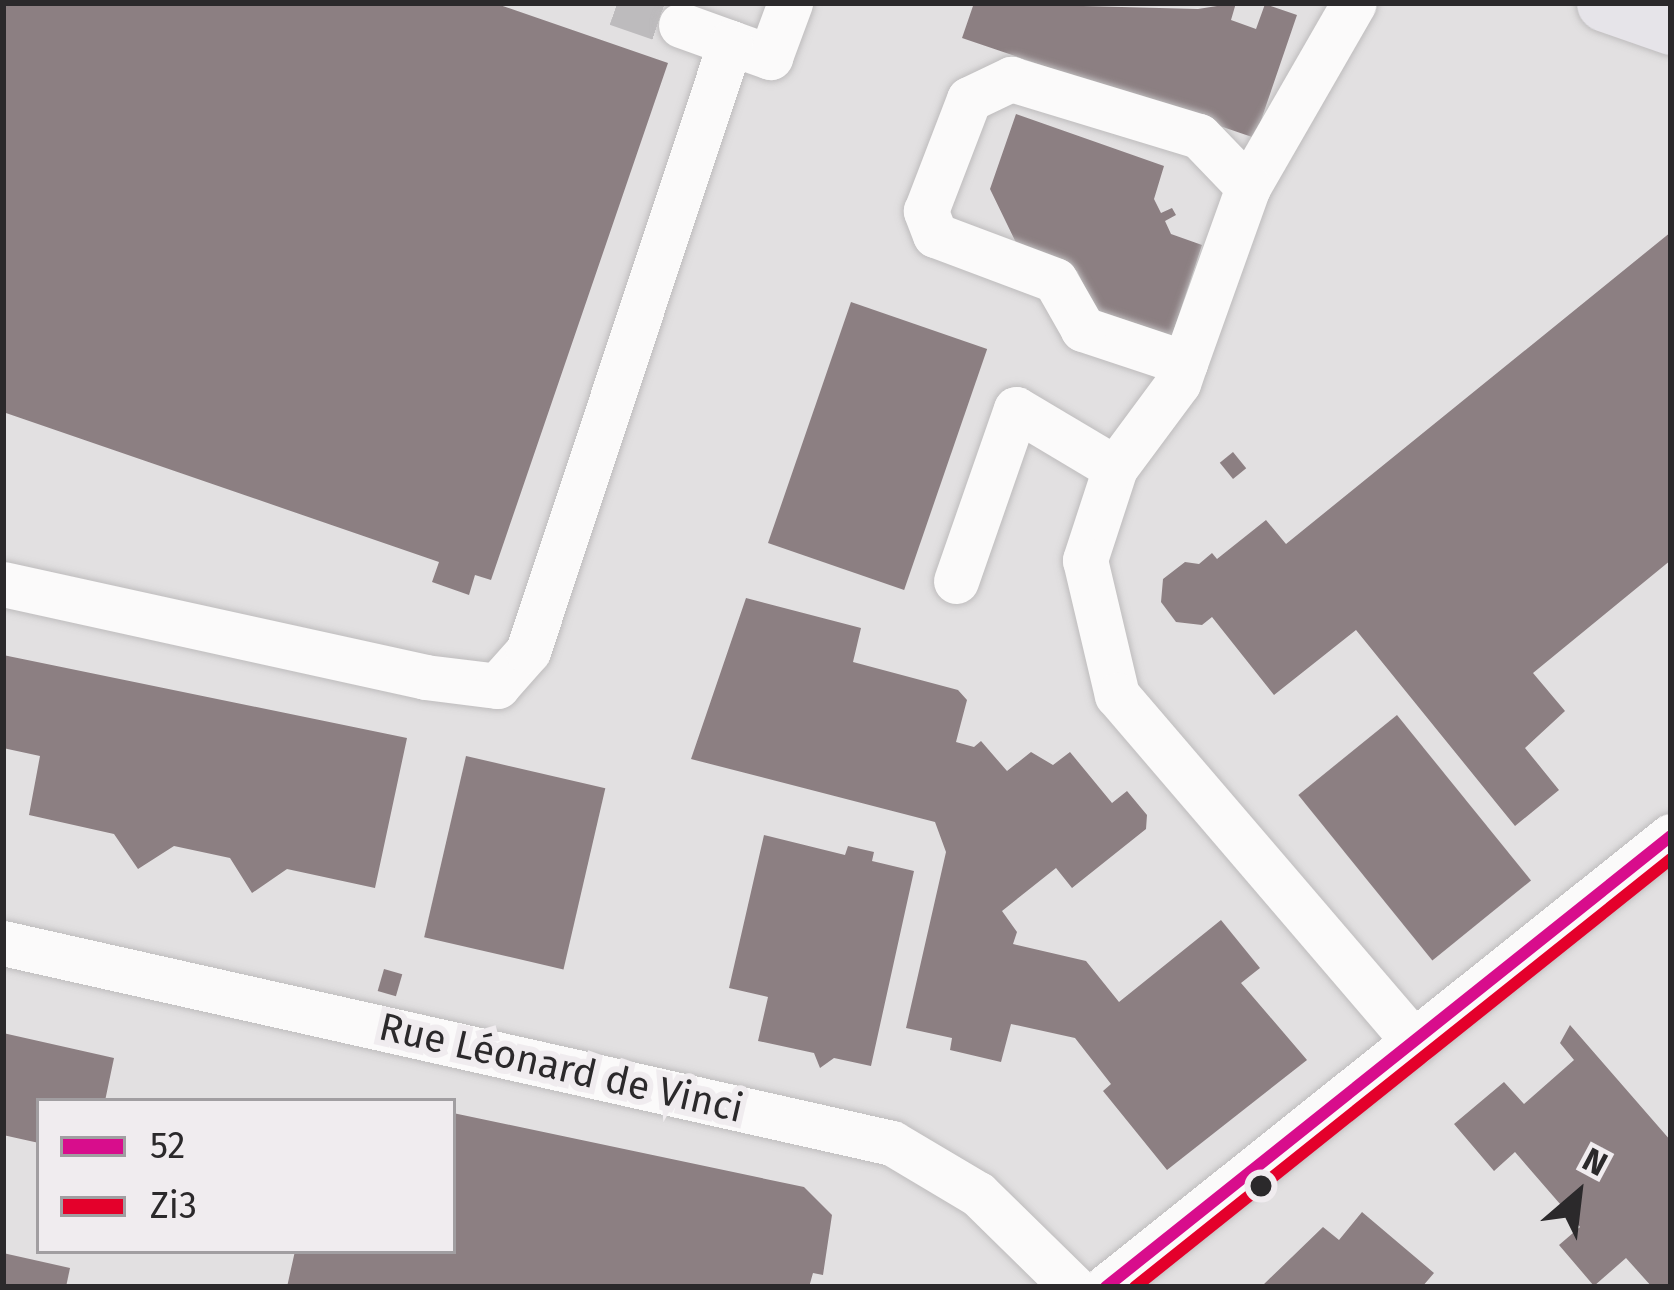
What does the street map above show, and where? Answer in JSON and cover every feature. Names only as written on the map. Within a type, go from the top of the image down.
[{"type":"main road","points":[[1605,3],[1671,26]]},
{"type":"street","points":[[681,25],[770,57],[790,3]]},
{"type":"street","points":[[1354,3],[1248,187],[1185,363],[1115,468],[1085,560],[1117,695],[1414,1042]]},
{"type":"street","points":[[3,584],[424,677],[497,686],[528,651],[730,43]]},
{"type":"street","points":[[1185,363],[1083,329],[1055,280],[935,235],[926,211],[969,99],[1011,79],[1199,136],[1248,187]]},
{"type":"street","points":[[956,581],[1016,410],[1115,468]]},
{"type":"street","points":[[1106,1287],[1671,836]]},
{"type":"street","name":"Rue Léonard de Vinci","points":[[3,943],[892,1143],[978,1194],[1072,1287]]},
{"type":"building","points":[[3,3],[494,3],[668,63],[491,580],[475,575],[469,595],[432,582],[439,562],[3,412]]},
{"type":"building","points":[[974,3],[1198,9],[1236,3],[1231,20],[1256,29],[1265,4],[1297,15],[1255,138],[962,38]]},
{"type":"building","points":[[1016,114],[1164,166],[1154,199],[1161,213],[1172,208],[1176,215],[1165,221],[1171,234],[1202,245],[1172,336],[1096,310],[1077,271],[1020,251],[990,189]]},
{"type":"building","points":[[1671,232],[1671,560],[1533,673],[1565,711],[1525,748],[1559,790],[1515,826],[1356,630],[1274,695],[1212,617],[1202,625],[1176,622],[1161,602],[1163,579],[1185,562],[1199,564],[1212,553],[1217,559],[1266,520],[1286,544]]},
{"type":"building","points":[[851,302],[987,349],[904,590],[768,543]]},
{"type":"building","points":[[1233,452],[1246,468],[1233,479],[1220,463]]},
{"type":"building","points":[[746,598],[861,628],[853,662],[958,690],[967,700],[956,742],[974,747],[981,741],[1007,771],[1031,752],[1053,765],[1070,752],[1112,803],[1127,791],[1147,815],[1146,829],[1072,888],[1056,868],[1002,911],[1017,932],[1013,944],[1086,961],[1119,1002],[1221,920],[1260,968],[1241,983],[1307,1060],[1167,1170],[1103,1091],[1111,1084],[1075,1038],[1011,1024],[1001,1062],[950,1050],[952,1038],[906,1028],[946,852],[935,822],[691,759]]},
{"type":"building","points":[[3,655],[407,738],[375,888],[287,869],[252,893],[230,858],[174,846],[138,869],[114,834],[29,815],[40,756],[3,748]]},
{"type":"building","points":[[1397,715],[1531,881],[1432,960],[1298,795]]},
{"type":"building","points":[[466,756],[605,788],[563,969],[424,937]]},
{"type":"building","points":[[764,835],[845,855],[848,846],[874,852],[872,861],[914,871],[871,1066],[834,1058],[820,1068],[814,1053],[758,1041],[768,997],[729,988]]},
{"type":"building","points":[[384,969],[402,974],[396,996],[378,991]]},
{"type":"building","points":[[1570,1025],[1671,1141],[1671,1287],[1652,1287],[1626,1258],[1594,1286],[1559,1245],[1580,1227],[1515,1152],[1494,1171],[1454,1124],[1504,1082],[1524,1104],[1574,1060],[1560,1043]]},
{"type":"building","points":[[3,1033],[114,1058],[106,1098],[36,1098],[36,1142],[3,1135]]},
{"type":"building","points":[[456,1114],[804,1187],[832,1215],[823,1275],[813,1273],[809,1287],[287,1287],[294,1254],[456,1254]]},
{"type":"building","points":[[1362,1212],[1434,1273],[1422,1287],[1261,1287],[1323,1227],[1339,1240]]},
{"type":"building","points":[[3,1253],[70,1268],[66,1287],[3,1287]]},
{"type":"tunnel","points":[[617,3],[681,25]]},
{"type":"transit line","name":"52","points":[[1106,1287],[1671,836]]},
{"type":"transit line","name":"Zi3","points":[[1135,1287],[1671,859]]}]
